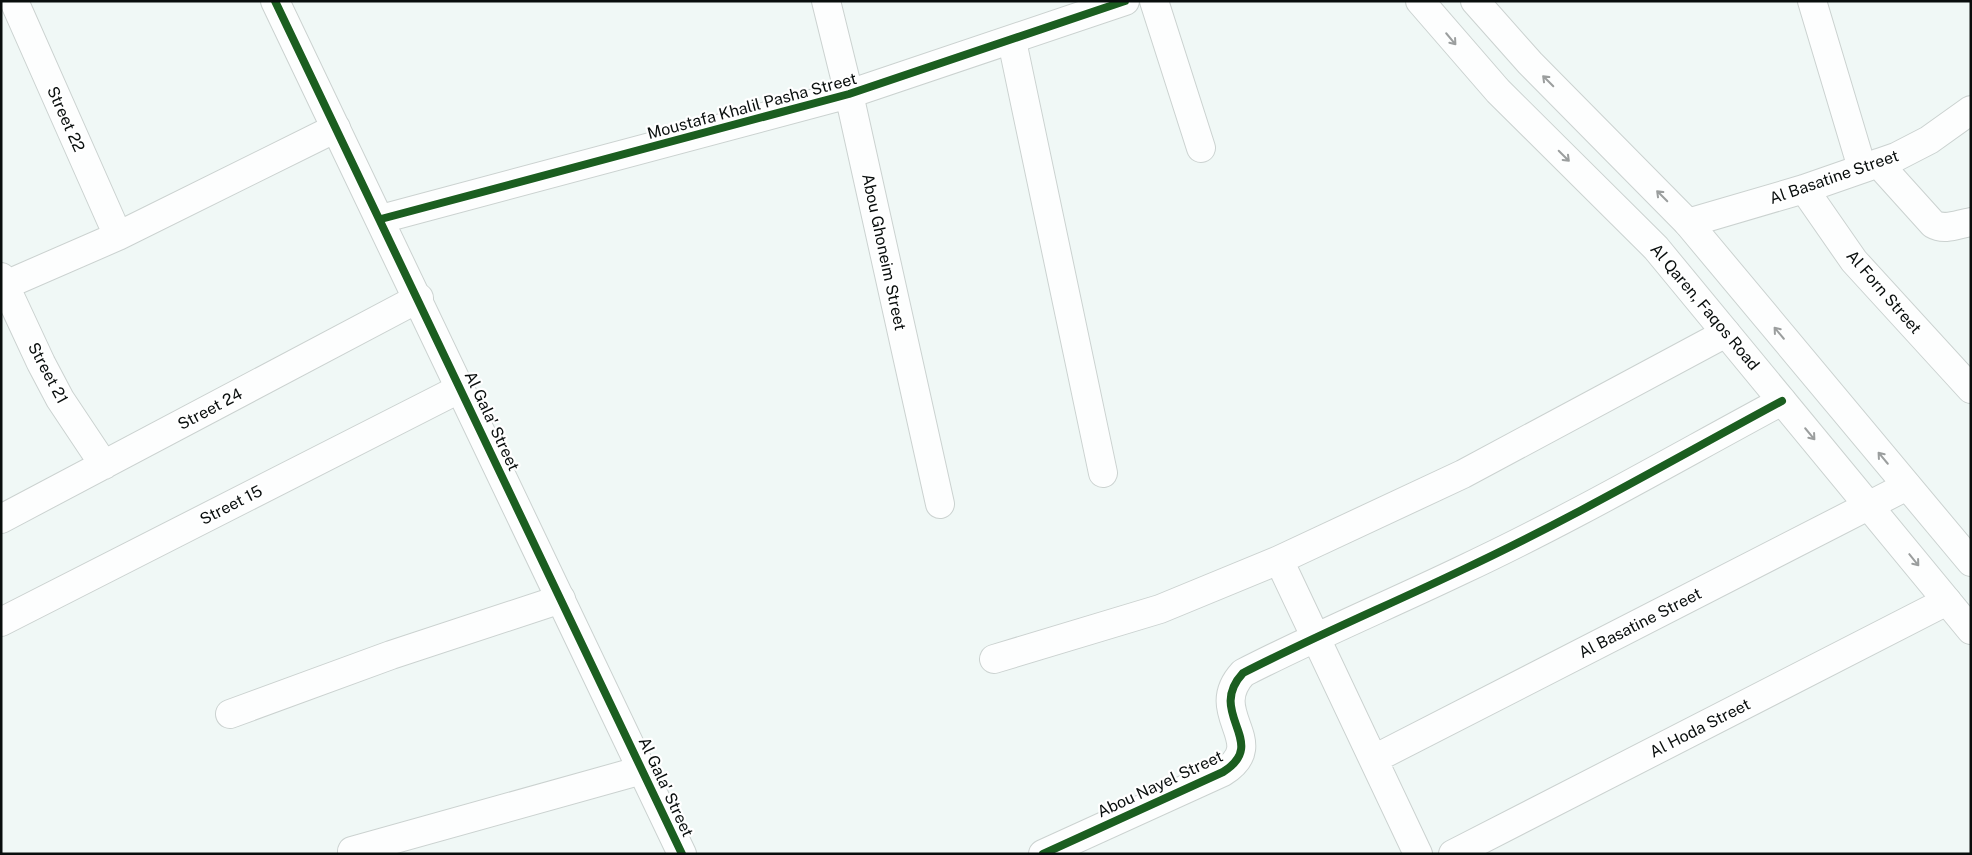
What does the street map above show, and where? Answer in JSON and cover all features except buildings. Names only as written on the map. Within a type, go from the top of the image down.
[{"type":"street","points":[[1,6],[7,1]]},
{"type":"street","name":"Street 22","points":[[14,1],[118,236]]},
{"type":"street","name":"Al Gala' Street","points":[[275,1],[682,854]]},
{"type":"street","name":"Abou Ghoneim Street","points":[[826,1],[849,94],[940,504]]},
{"type":"street","name":"Moustafa Khalil Pasha Street","points":[[381,220],[849,94],[1012,41],[1125,1]]},
{"type":"street","points":[[1154,1],[1201,148]]},
{"type":"street","name":"Al Qaren, Faqos Road","points":[[1420,1],[1498,91],[1656,248],[1870,505],[1971,630]]},
{"type":"street","points":[[1475,1],[1530,63],[1688,223],[1971,562]]},
{"type":"street","points":[[1812,1],[1870,165],[1939,228],[1971,222]]},
{"type":"street","points":[[1012,41],[1103,473]]},
{"type":"street","name":"Al Basatine Street","points":[[1688,223],[1804,189],[1896,157],[1929,140],[1971,110]]},
{"type":"street","points":[[3,283],[118,236],[336,128]]},
{"type":"street","name":"Al Forn Street","points":[[1804,189],[1854,261],[1971,388]]},
{"type":"street","name":"Street 21","points":[[3,283],[60,398],[104,465]]},
{"type":"street","name":"Street 24","points":[[1,519],[418,298]]},
{"type":"street","points":[[994,659],[1160,609],[1279,560],[1463,474],[1726,333]]},
{"type":"street","name":"Street 15","points":[[1,622],[461,388]]},
{"type":"street","name":"Abou Nayel Street","points":[[1043,854],[1234,765],[1241,753],[1241,740],[1229,704],[1230,692],[1235,681],[1243,673],[1315,636],[1462,570],[1607,496],[1782,401]]},
{"type":"street","name":"Al Basatine Street","points":[[1374,759],[1907,486]]},
{"type":"street","points":[[1279,560],[1418,854]]},
{"type":"street","points":[[230,714],[392,655],[561,599]]},
{"type":"street","name":"Al Hoda Street","points":[[1453,854],[1947,601]]},
{"type":"street","points":[[352,851],[642,770]]},
{"type":"cycle path","points":[[275,1],[682,854]]},
{"type":"cycle path","points":[[381,219],[849,94],[1125,1]]},
{"type":"cycle path","points":[[1043,854],[1223,772],[1236,761],[1241,750],[1240,738],[1231,702],[1233,688],[1243,673],[1543,530],[1782,401]]}]
